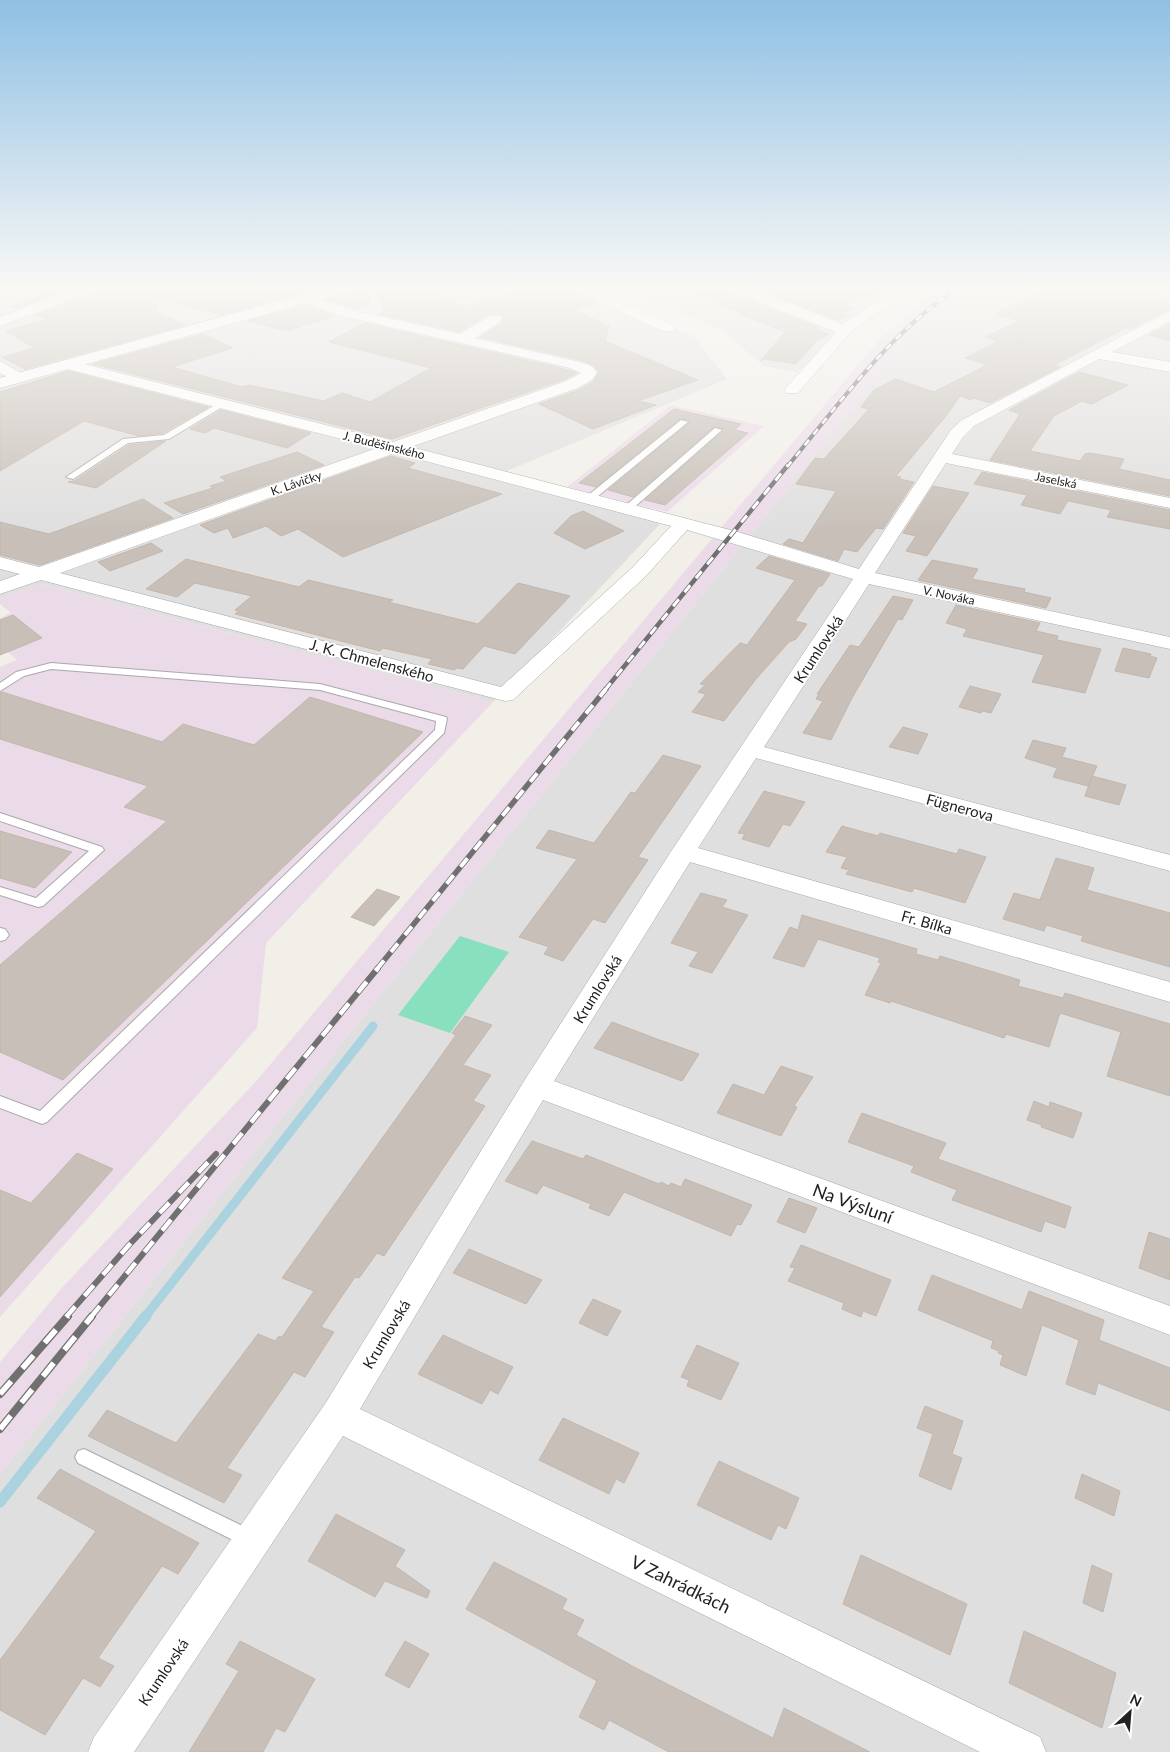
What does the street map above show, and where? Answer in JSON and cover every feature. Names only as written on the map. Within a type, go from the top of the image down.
[{"type":"street","points":[[4,369],[19,378]]},
{"type":"street","points":[[0,383],[54,369]]},
{"type":"street","name":"J. Buděšínského","points":[[83,369],[731,536]]},
{"type":"street","name":"K. Lávičky","points":[[0,588],[552,391],[580,380],[589,373],[585,369]]},
{"type":"street","points":[[793,385],[809,369]]},
{"type":"street","name":"Krumlovská","points":[[109,1752],[337,1415],[536,1086],[684,852],[957,434],[968,423],[1069,369]]},
{"type":"street","name":"Jaselská","points":[[942,457],[1170,503]]},
{"type":"street","name":"J. K. Chmelenského","points":[[0,564],[505,695],[690,526]]},
{"type":"street","name":"V. Nováka","points":[[731,536],[865,577],[1170,643]]},
{"type":"street","name":"Fügnerova","points":[[751,750],[1170,863]]},
{"type":"street","name":"Fr. Bílka","points":[[684,852],[1170,992]]},
{"type":"street","name":"Na Výsluní","points":[[536,1086],[1170,1321]]},
{"type":"street","name":"V Zahrádkách","points":[[337,1415],[1025,1752]]},
{"type":"lane","points":[[70,477],[126,440],[166,437],[223,404]]},
{"type":"lane","points":[[590,500],[684,422]]},
{"type":"lane","points":[[627,509],[718,430]]},
{"type":"lane","points":[[0,688],[20,674],[51,666],[320,687],[442,719],[440,731],[42,1118],[0,1102]]},
{"type":"lane","points":[[0,818],[98,850],[38,902],[0,891]]},
{"type":"lane","points":[[0,932],[2,935],[0,937]]},
{"type":"lane","points":[[84,1457],[252,1540]]},
{"type":"shaded area","points":[[0,369],[719,369],[727,379],[507,471],[660,524],[493,702],[42,584],[0,598]]},
{"type":"shaded area","points":[[779,369],[801,369],[797,372]]},
{"type":"shaded area","points":[[855,369],[884,369],[300,1095],[0,1474],[0,1362],[60,1290],[258,1079]]},
{"type":"shaded area","points":[[884,369],[1170,369],[1170,1752],[0,1752],[0,1474],[300,1095]]},
{"type":"shaded area","points":[[671,405],[764,426],[667,512],[567,487]]},
{"type":"shaded area","points":[[41,584],[493,702],[266,943],[257,1028],[0,1317],[0,667],[17,660],[0,644],[0,618],[11,613],[0,604],[0,598]]},
{"type":"green space","points":[[460,936],[509,952],[450,1033],[398,1015]]},
{"type":"building","points":[[112,369],[178,369],[242,387],[249,385],[324,401],[342,393],[370,402],[430,369],[564,369],[577,373],[565,379],[392,439]]},
{"type":"building","points":[[596,369],[671,369],[698,380],[638,401],[656,405],[593,429],[539,404],[579,390],[593,382],[599,372]]},
{"type":"building","points":[[980,369],[1057,369],[990,403],[960,396],[946,416],[896,476],[901,477],[899,479],[914,482],[883,529],[876,528],[857,552],[844,549],[838,561],[783,544],[789,539],[803,543],[836,491],[796,484],[815,458],[824,459],[869,409],[861,407],[874,390],[896,379],[934,392]]},
{"type":"building","points":[[68,371],[208,407],[163,433],[139,436],[84,421],[0,471],[0,392]]},
{"type":"building","points":[[1079,372],[1128,385],[1092,404],[1082,401],[1054,416],[1030,451],[1080,461],[1085,454],[1090,453],[1124,459],[1119,469],[1170,480],[1170,496],[990,460],[1020,414],[1009,410]]},
{"type":"building","points":[[674,409],[741,424],[735,430],[748,433],[665,505],[645,500],[724,429],[714,427],[633,497],[608,490],[689,423],[689,420],[680,419],[596,487],[579,483]]},
{"type":"building","points":[[221,410],[311,433],[287,448],[214,428],[205,433],[190,429]]},
{"type":"building","points":[[166,441],[96,488],[68,482],[74,481],[129,445]]},
{"type":"building","points":[[297,452],[324,465],[183,514],[164,503],[213,488],[210,486],[226,481],[220,477]]},
{"type":"building","points":[[391,456],[415,463],[408,468],[502,494],[343,557],[298,529],[281,536],[266,526],[233,538],[228,528],[214,533],[200,525]]},
{"type":"building","points":[[982,472],[1170,510],[1170,529],[1107,517],[1111,510],[1068,501],[1060,514],[1021,505],[1027,495],[974,484]]},
{"type":"building","points":[[933,486],[969,493],[927,556],[906,551],[916,536],[903,533]]},
{"type":"building","points":[[143,499],[173,518],[40,565],[0,555],[0,522],[49,534]]},
{"type":"building","points":[[583,511],[624,531],[585,549],[554,533],[571,516]]},
{"type":"building","points":[[151,543],[163,551],[110,571],[98,562]]},
{"type":"building","points":[[769,556],[830,574],[822,586],[819,586],[795,621],[807,624],[796,639],[789,642],[756,679],[724,721],[692,712],[706,694],[698,692],[705,685],[700,684],[740,643],[747,645],[795,580],[756,568]]},
{"type":"building","points":[[186,559],[299,587],[308,580],[393,600],[388,602],[478,624],[518,583],[570,596],[515,654],[484,646],[463,669],[457,668],[454,670],[428,664],[432,659],[383,648],[380,651],[235,614],[239,611],[235,610],[252,596],[195,583],[177,597],[146,589]]},
{"type":"building","points":[[932,560],[978,569],[972,579],[1025,589],[1024,592],[1051,598],[1046,608],[918,580]]},
{"type":"building","points":[[893,596],[913,600],[902,620],[898,619],[852,698],[831,740],[803,733],[823,701],[816,699],[819,694],[817,694],[850,645],[859,647]]},
{"type":"building","points":[[956,605],[1040,623],[1036,631],[1058,636],[1057,640],[1101,649],[1085,693],[1032,682],[1044,655],[963,636],[967,629],[946,623]]},
{"type":"building","points":[[13,615],[42,638],[0,655],[0,620]]},
{"type":"building","points":[[1123,648],[1151,654],[1150,656],[1157,658],[1149,678],[1115,671]]},
{"type":"building","points":[[970,686],[1001,694],[991,713],[982,711],[981,713],[959,707]]},
{"type":"building","points":[[2,692],[162,742],[183,724],[254,745],[310,697],[423,732],[63,1080],[0,1052],[0,965],[167,821],[124,807],[148,786],[0,739],[0,693]]},
{"type":"building","points":[[903,727],[928,734],[918,754],[889,747]]},
{"type":"building","points":[[1033,740],[1066,748],[1062,757],[1097,766],[1088,786],[1053,777],[1057,768],[1025,758]]},
{"type":"building","points":[[663,755],[701,766],[638,857],[648,860],[605,923],[593,919],[563,961],[544,954],[549,947],[519,937],[577,859],[536,848],[549,830],[594,843],[631,792],[635,793]]},
{"type":"building","points":[[1092,776],[1126,785],[1119,805],[1085,796]]},
{"type":"building","points":[[764,791],[805,802],[790,826],[783,824],[769,847],[742,839],[745,834],[738,833]]},
{"type":"building","points":[[842,826],[878,836],[880,833],[957,854],[959,849],[986,857],[965,903],[914,888],[912,892],[846,874],[849,870],[841,868],[847,857],[826,852]]},
{"type":"building","points":[[0,831],[72,852],[35,888],[0,878]]},
{"type":"building","points":[[1056,858],[1094,868],[1087,890],[1170,913],[1170,967],[1081,941],[1083,936],[1046,925],[1044,931],[1003,919],[1014,893],[1040,900]]},
{"type":"building","points":[[377,889],[400,897],[374,926],[351,917]]},
{"type":"building","points":[[701,893],[727,900],[722,907],[748,915],[712,973],[689,966],[698,952],[671,943]]},
{"type":"building","points":[[802,915],[917,949],[916,954],[938,960],[940,956],[1020,980],[1018,986],[1063,998],[1065,993],[1170,1024],[1170,1096],[1107,1076],[1121,1032],[1060,1013],[1049,1047],[1006,1034],[1004,1038],[891,1001],[890,1003],[865,995],[881,963],[878,962],[880,958],[818,939],[804,967],[773,958],[790,927],[798,930]]},
{"type":"building","points":[[465,1016],[492,1025],[463,1065],[491,1075],[473,1101],[485,1106],[384,1256],[377,1253],[359,1278],[355,1277],[321,1327],[334,1332],[305,1377],[294,1372],[227,1468],[242,1475],[224,1503],[88,1436],[107,1410],[176,1443],[258,1334],[275,1341],[279,1336],[282,1337],[314,1291],[282,1278],[456,1035],[452,1033]]},
{"type":"building","points":[[612,1022],[699,1054],[682,1081],[594,1048]]},
{"type":"building","points":[[781,1066],[813,1077],[794,1106],[797,1107],[781,1136],[717,1113],[733,1084],[764,1095]]},
{"type":"building","points":[[1034,1101],[1049,1107],[1050,1102],[1082,1113],[1073,1138],[1027,1120]]},
{"type":"building","points":[[862,1113],[946,1143],[938,1159],[1071,1207],[1065,1228],[1045,1221],[1041,1232],[952,1200],[957,1190],[911,1172],[914,1166],[848,1142]]},
{"type":"building","points":[[532,1141],[583,1159],[586,1155],[659,1184],[661,1182],[669,1186],[671,1183],[681,1187],[685,1179],[752,1205],[741,1225],[737,1224],[731,1236],[624,1192],[609,1216],[589,1208],[591,1204],[543,1185],[537,1194],[505,1181]]},
{"type":"building","points":[[77,1153],[113,1169],[0,1297],[0,1190],[31,1203]]},
{"type":"building","points":[[789,1198],[817,1208],[805,1233],[777,1222]]},
{"type":"building","points":[[1149,1232],[1170,1239],[1170,1280],[1139,1268]]},
{"type":"building","points":[[801,1245],[891,1280],[876,1316],[863,1311],[861,1317],[842,1309],[844,1303],[788,1281],[795,1268],[790,1267]]},
{"type":"building","points":[[469,1249],[542,1280],[526,1304],[453,1273]]},
{"type":"building","points":[[932,1275],[1022,1310],[1029,1291],[1104,1320],[1099,1340],[1170,1368],[1170,1411],[1098,1383],[1095,1395],[1066,1384],[1079,1340],[1042,1325],[1026,1376],[1000,1365],[1003,1355],[991,1348],[993,1341],[918,1310]]},
{"type":"building","points":[[593,1299],[621,1311],[607,1336],[579,1323]]},
{"type":"building","points":[[443,1335],[513,1367],[498,1394],[490,1390],[482,1404],[418,1374]]},
{"type":"building","points":[[697,1345],[739,1363],[721,1400],[687,1386],[689,1380],[681,1377]]},
{"type":"building","points":[[925,1406],[963,1421],[952,1454],[962,1458],[951,1490],[919,1476],[933,1434],[917,1428]]},
{"type":"building","points":[[563,1418],[639,1453],[624,1483],[616,1479],[609,1494],[539,1460]]},
{"type":"building","points":[[719,1461],[799,1498],[786,1529],[778,1525],[771,1540],[697,1505]]},
{"type":"building","points":[[60,1469],[199,1543],[178,1574],[162,1566],[98,1658],[114,1666],[100,1687],[83,1678],[45,1735],[0,1710],[0,1660],[96,1531],[37,1498]]},
{"type":"building","points":[[1082,1474],[1120,1491],[1114,1516],[1075,1498]]},
{"type":"building","points":[[336,1514],[405,1550],[395,1566],[430,1591],[427,1598],[385,1581],[375,1597],[308,1561]]},
{"type":"building","points":[[861,1555],[967,1604],[950,1655],[843,1604]]},
{"type":"building","points":[[494,1562],[567,1599],[562,1609],[584,1620],[576,1635],[773,1738],[784,1708],[870,1752],[669,1752],[609,1720],[604,1730],[579,1717],[597,1681],[466,1609]]},
{"type":"building","points":[[1092,1565],[1112,1574],[1103,1612],[1083,1603]]},
{"type":"building","points":[[1024,1631],[1116,1673],[1102,1728],[1009,1683]]},
{"type":"building","points":[[240,1641],[315,1679],[285,1732],[276,1728],[263,1752],[189,1752],[239,1671],[226,1664]]},
{"type":"building","points":[[405,1641],[429,1654],[409,1688],[385,1675]]},
{"type":"waterway","points":[[145,1317],[373,1026]]},
{"type":"waterway","points":[[0,1502],[146,1316]]},
{"type":"railway","points":[[787,467],[868,369]]},
{"type":"railway","points":[[605,690],[788,465]]},
{"type":"railway","points":[[377,969],[606,689]]},
{"type":"railway","points":[[91,1317],[378,968]]},
{"type":"railway","points":[[66,1317],[129,1245],[216,1154]]},
{"type":"railway","points":[[0,1394],[68,1316]]},
{"type":"railway","points":[[0,1429],[92,1316]]}]
